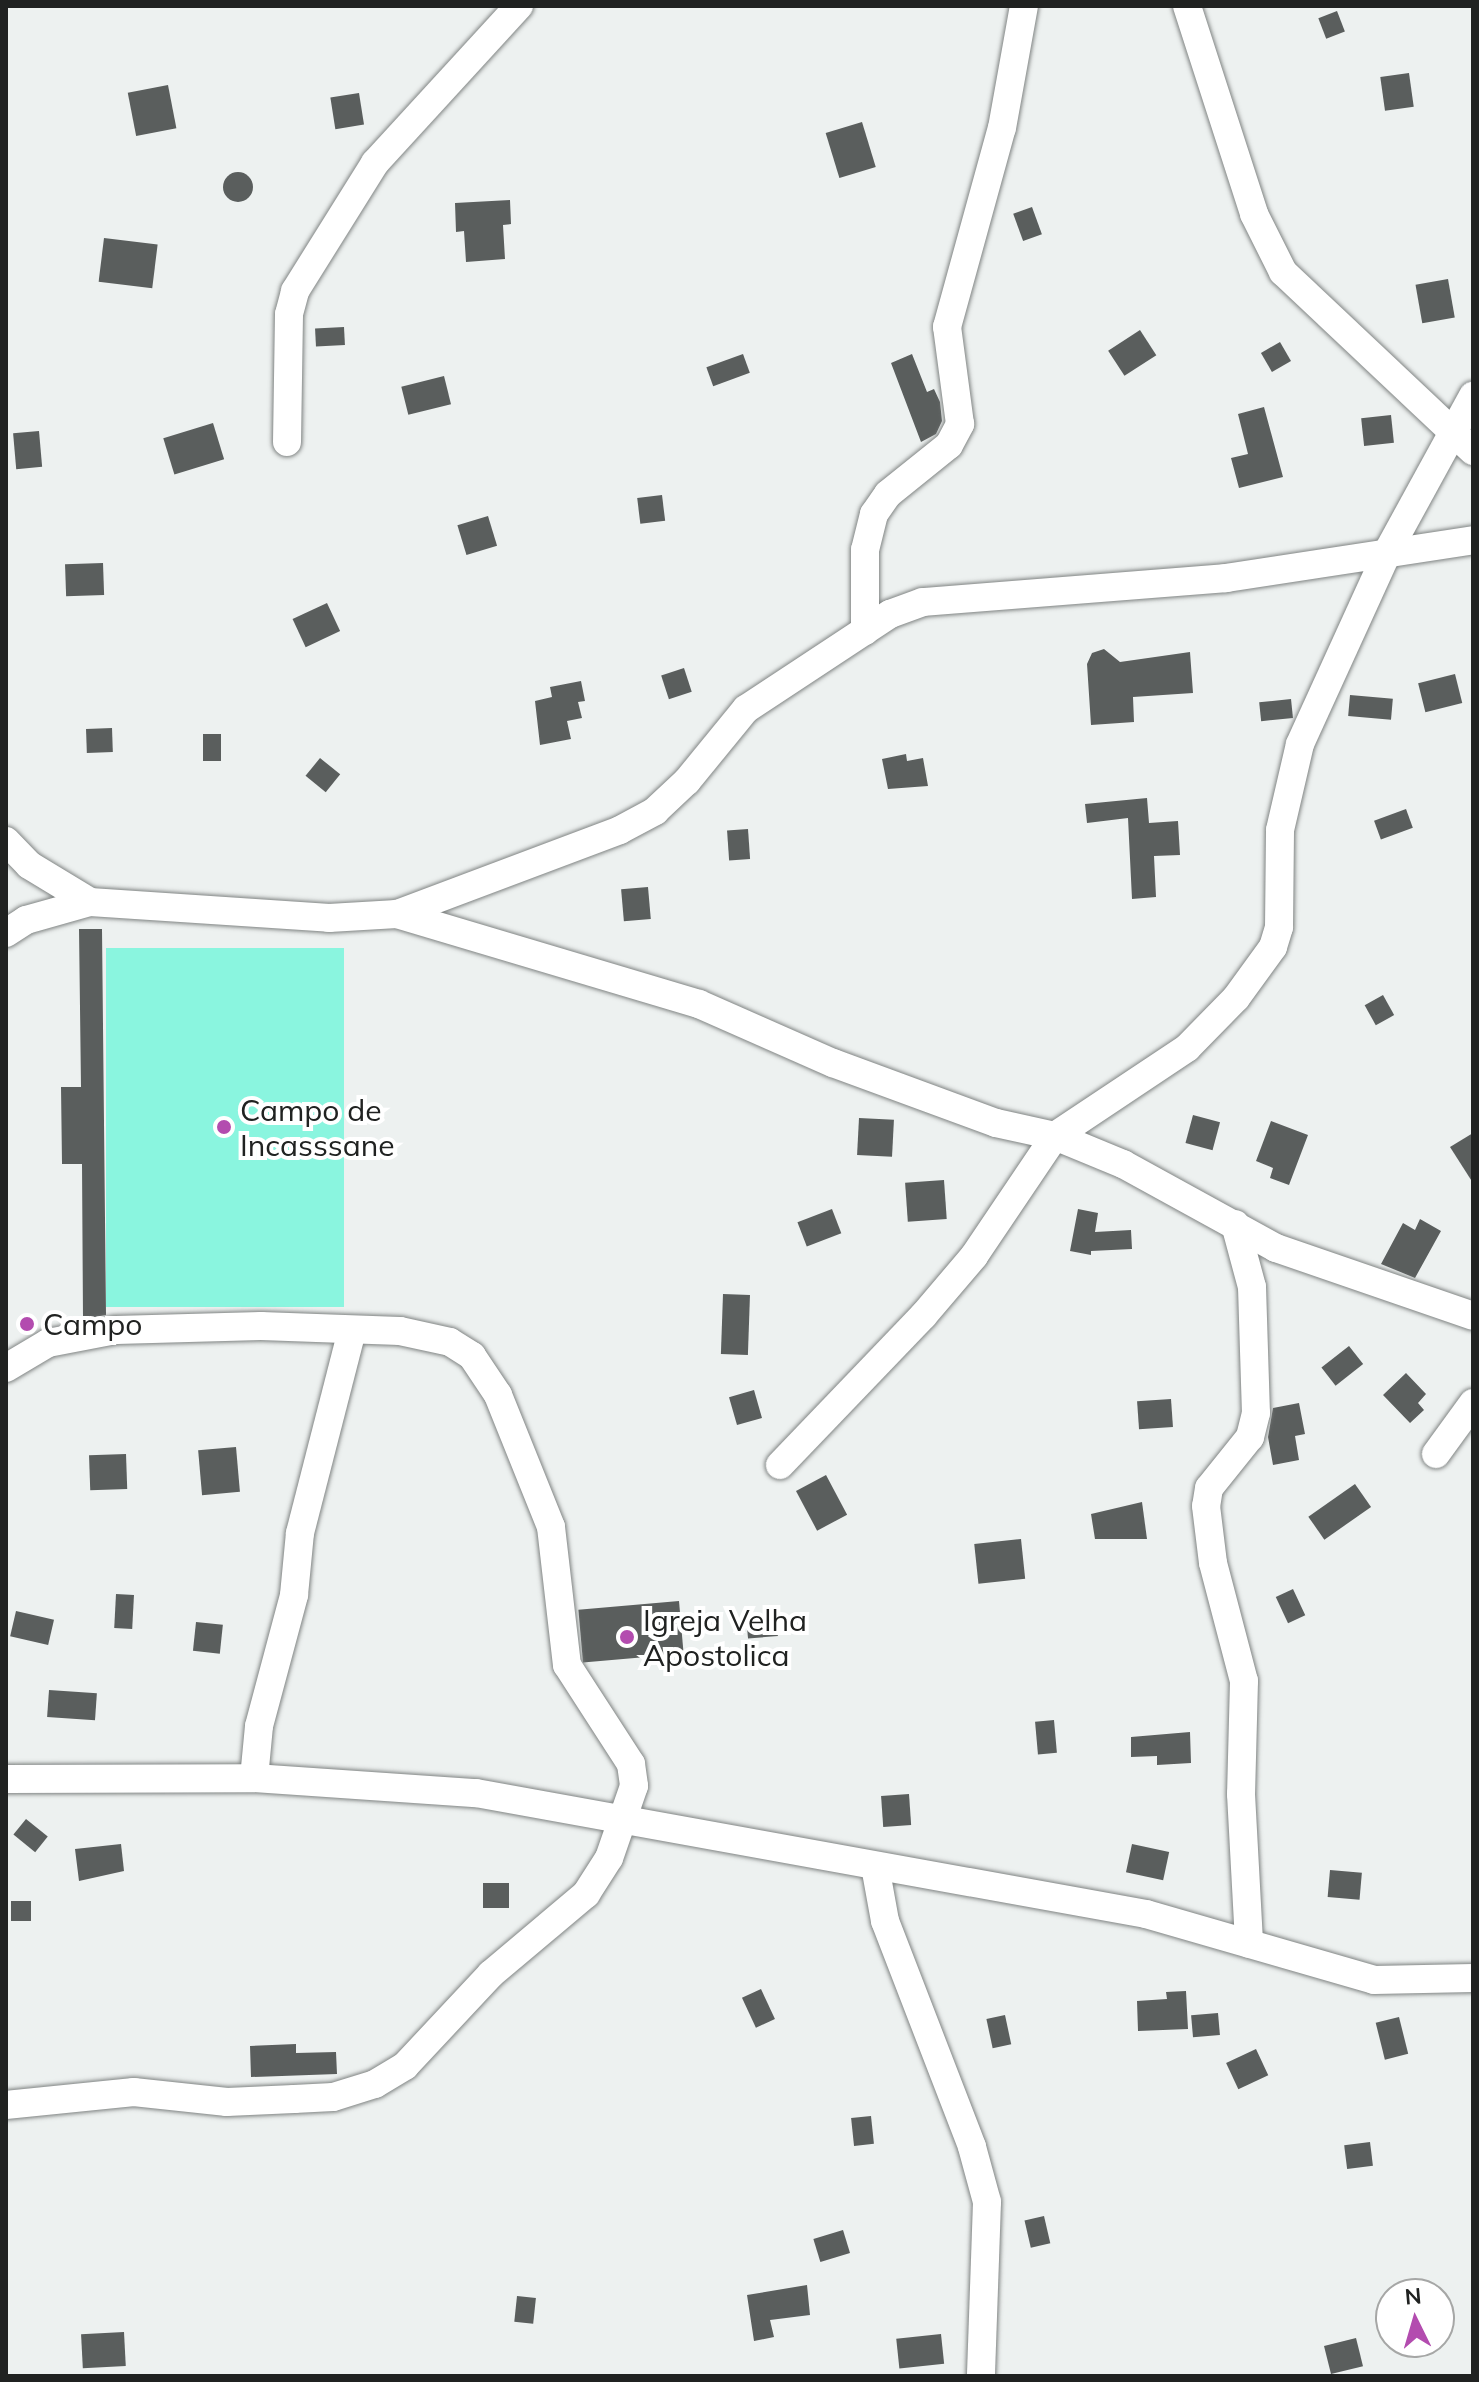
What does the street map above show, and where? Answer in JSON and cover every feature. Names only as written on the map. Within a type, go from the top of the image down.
[{"type":"street","points":[[287,442],[289,314],[295,291],[375,163],[519,6]]},
{"type":"street","points":[[865,631],[865,550],[874,514],[888,494],[949,445],[960,424],[947,327],[1002,128],[1024,6]]},
{"type":"street","points":[[1187,6],[1254,214],[1283,272],[1463,443]]},
{"type":"street","points":[[780,1465],[856,1389],[974,1256],[1055,1136],[1187,1048],[1236,998],[1273,947],[1279,927],[1280,830],[1300,744],[1388,551],[1463,443],[1473,396]]},
{"type":"street","points":[[6,933],[26,920],[90,902],[329,918],[397,914],[620,830],[655,811],[687,781],[746,709],[865,631],[923,602],[1226,578],[1473,540]]},
{"type":"street","points":[[6,841],[29,865],[90,902]]},
{"type":"street","points":[[397,914],[699,1004],[833,1063],[996,1123],[1055,1136],[1123,1164],[1276,1248],[1473,1316]]},
{"type":"street","points":[[1235,1224],[1252,1287],[1256,1413],[1250,1437],[1209,1488],[1206,1506],[1213,1563],[1244,1681],[1241,1794],[1249,1944]]},
{"type":"street","points":[[6,1368],[48,1343],[116,1330],[261,1326],[400,1331],[450,1342],[472,1356],[498,1395],[551,1527],[567,1665],[631,1764],[634,1786],[609,1858],[586,1894],[491,1974],[405,2066],[375,2084],[333,2097],[227,2102],[134,2092],[6,2105]]},
{"type":"street","points":[[254,1778],[259,1726],[294,1595],[300,1533],[352,1331]]},
{"type":"street","points":[[1436,1454],[1473,1403]]},
{"type":"street","points":[[6,1779],[254,1778],[476,1793],[1103,1905],[1374,1980],[1473,1978]]},
{"type":"street","points":[[875,1866],[885,1921],[972,2147],[987,2202],[981,2376]]},
{"type":"green space","name":"Campo de Incasssane","points":[[106,948],[344,948],[344,1307],[106,1307]]},
{"type":"building","points":[[1337,11],[1345,32],[1326,39],[1318,18]]},
{"type":"building","points":[[1409,73],[1414,107],[1385,111],[1380,77]]},
{"type":"building","points":[[168,85],[176,128],[136,136],[128,93]]},
{"type":"building","points":[[359,93],[364,125],[335,129],[330,98]]},
{"type":"building","points":[[862,122],[876,167],[839,178],[826,133]]},
{"type":"building","points":[[238,172],[249,176],[253,187],[249,198],[238,202],[227,198],[223,187],[227,176]]},
{"type":"building","points":[[510,200],[511,224],[503,225],[505,259],[466,262],[464,231],[456,232],[455,203]]},
{"type":"building","points":[[1032,207],[1042,234],[1023,241],[1013,214]]},
{"type":"building","points":[[104,238],[158,245],[152,288],[99,282]]},
{"type":"building","points":[[1448,279],[1455,317],[1422,323],[1416,285]]},
{"type":"building","points":[[344,327],[345,345],[316,346],[315,329]]},
{"type":"building","points":[[1140,330],[1156,355],[1124,376],[1108,351]]},
{"type":"building","points":[[1280,342],[1291,361],[1272,372],[1261,353]]},
{"type":"building","points":[[743,354],[750,373],[713,386],[706,367]]},
{"type":"building","points":[[912,354],[927,392],[934,389],[940,402],[942,421],[936,434],[921,442],[891,363]]},
{"type":"building","points":[[444,376],[451,404],[408,415],[401,387]]},
{"type":"building","points":[[1264,407],[1283,477],[1239,488],[1231,458],[1248,454],[1238,414]]},
{"type":"building","points":[[1391,415],[1394,443],[1364,446],[1361,418]]},
{"type":"building","points":[[213,423],[224,459],[174,475],[163,438]]},
{"type":"building","points":[[39,431],[42,467],[16,469],[13,433]]},
{"type":"building","points":[[662,495],[665,521],[640,524],[637,498]]},
{"type":"building","points":[[488,516],[497,546],[466,555],[457,525]]},
{"type":"building","points":[[103,563],[104,595],[66,596],[65,564]]},
{"type":"building","points":[[327,603],[340,631],[306,647],[293,619]]},
{"type":"building","points":[[1104,649],[1120,662],[1190,652],[1193,693],[1133,697],[1134,722],[1091,725],[1087,664],[1092,653]]},
{"type":"building","points":[[684,668],[692,692],[669,699],[661,675]]},
{"type":"building","points":[[1455,674],[1462,703],[1425,712],[1418,683]]},
{"type":"building","points":[[581,681],[585,701],[578,702],[582,718],[567,721],[571,739],[540,745],[535,701],[552,697],[550,687]]},
{"type":"building","points":[[1350,695],[1393,699],[1391,720],[1348,716]]},
{"type":"building","points":[[1291,699],[1293,718],[1261,721],[1259,702]]},
{"type":"building","points":[[112,728],[113,752],[87,753],[86,729]]},
{"type":"building","points":[[203,734],[221,734],[221,761],[203,761]]},
{"type":"building","points":[[906,754],[907,761],[923,758],[928,786],[888,789],[882,759]]},
{"type":"building","points":[[320,758],[340,774],[326,792],[306,776]]},
{"type":"building","points":[[1147,798],[1149,823],[1178,821],[1180,855],[1154,856],[1156,897],[1132,899],[1128,818],[1087,823],[1085,804]]},
{"type":"building","points":[[1406,809],[1413,828],[1381,839],[1374,821]]},
{"type":"building","points":[[748,829],[750,859],[729,860],[727,830]]},
{"type":"building","points":[[648,887],[651,919],[624,921],[621,889]]},
{"type":"building","points":[[79,929],[102,929],[106,1315],[83,1319],[82,1164],[62,1164],[61,1087],[81,1087]]},
{"type":"building","points":[[1383,995],[1394,1015],[1376,1025],[1365,1005]]},
{"type":"building","points":[[1193,1115],[1220,1122],[1213,1150],[1185,1143]]},
{"type":"building","points":[[859,1118],[894,1120],[892,1157],[857,1155]]},
{"type":"building","points":[[1271,1121],[1308,1135],[1289,1185],[1270,1178],[1273,1168],[1256,1161]]},
{"type":"building","points":[[1473,1133],[1473,1183],[1450,1147]]},
{"type":"building","points":[[944,1180],[947,1219],[908,1222],[905,1183]]},
{"type":"building","points":[[832,1209],[841,1233],[807,1247],[797,1222]]},
{"type":"building","points":[[1078,1209],[1098,1213],[1095,1232],[1131,1230],[1132,1249],[1091,1251],[1091,1255],[1070,1251]]},
{"type":"building","points":[[1420,1219],[1441,1231],[1415,1278],[1381,1264],[1403,1223],[1415,1230]]},
{"type":"building","points":[[723,1294],[750,1295],[748,1355],[721,1354]]},
{"type":"building","points":[[1349,1346],[1363,1364],[1336,1386],[1321,1368]]},
{"type":"building","points":[[1406,1373],[1426,1394],[1418,1403],[1424,1410],[1410,1423],[1383,1395]]},
{"type":"building","points":[[754,1390],[762,1418],[737,1425],[729,1397]]},
{"type":"building","points":[[1171,1399],[1173,1427],[1139,1429],[1137,1401]]},
{"type":"building","points":[[1299,1403],[1305,1434],[1295,1436],[1299,1460],[1273,1465],[1268,1437],[1273,1408]]},
{"type":"building","points":[[236,1447],[240,1492],[202,1495],[198,1450]]},
{"type":"building","points":[[126,1454],[127,1489],[90,1490],[89,1455]]},
{"type":"building","points":[[826,1475],[847,1515],[817,1531],[796,1491]]},
{"type":"building","points":[[1355,1484],[1371,1507],[1324,1540],[1308,1517]]},
{"type":"building","points":[[1142,1502],[1147,1539],[1095,1539],[1091,1514]]},
{"type":"building","points":[[1021,1539],[1025,1579],[978,1584],[974,1544]]},
{"type":"building","points":[[1293,1589],[1305,1615],[1288,1623],[1276,1597]]},
{"type":"building","points":[[116,1594],[134,1595],[132,1629],[114,1628]]},
{"type":"building","points":[[679,1601],[684,1654],[583,1663],[578,1610]]},
{"type":"building","points":[[16,1611],[54,1620],[48,1645],[10,1636]]},
{"type":"building","points":[[776,1614],[778,1636],[748,1639],[746,1617]]},
{"type":"building","points":[[196,1622],[223,1625],[220,1654],[193,1651]]},
{"type":"building","points":[[49,1690],[97,1693],[95,1720],[47,1717]]},
{"type":"building","points":[[1054,1720],[1057,1753],[1038,1755],[1035,1722]]},
{"type":"building","points":[[1190,1732],[1191,1763],[1157,1765],[1157,1756],[1131,1757],[1131,1737]]},
{"type":"building","points":[[909,1794],[911,1825],[883,1827],[881,1796]]},
{"type":"building","points":[[26,1819],[48,1837],[35,1852],[13,1835]]},
{"type":"building","points":[[121,1844],[124,1871],[79,1881],[75,1849]]},
{"type":"building","points":[[1132,1844],[1169,1852],[1163,1880],[1126,1872]]},
{"type":"building","points":[[1330,1870],[1362,1873],[1360,1900],[1328,1897]]},
{"type":"building","points":[[483,1883],[509,1883],[509,1908],[483,1908]]},
{"type":"building","points":[[11,1901],[31,1901],[31,1921],[11,1921]]},
{"type":"building","points":[[761,1989],[775,2019],[756,2028],[742,1998]]},
{"type":"building","points":[[1186,1991],[1188,2029],[1138,2031],[1137,2001],[1167,1999],[1166,1992]]},
{"type":"building","points":[[1218,2013],[1220,2035],[1193,2037],[1191,2015]]},
{"type":"building","points":[[1005,2015],[1011,2044],[993,2048],[986,2019]]},
{"type":"building","points":[[1399,2017],[1408,2054],[1385,2060],[1376,2023]]},
{"type":"building","points":[[296,2044],[296,2053],[336,2052],[337,2074],[251,2077],[250,2046]]},
{"type":"building","points":[[1256,2049],[1268,2075],[1238,2089],[1226,2063]]},
{"type":"building","points":[[871,2116],[874,2144],[854,2146],[851,2118]]},
{"type":"building","points":[[1370,2142],[1373,2166],[1347,2169],[1344,2145]]},
{"type":"building","points":[[1044,2216],[1050,2243],[1031,2248],[1025,2220]]},
{"type":"building","points":[[843,2230],[850,2253],[820,2262],[813,2239]]},
{"type":"building","points":[[807,2285],[810,2315],[770,2320],[774,2337],[754,2341],[747,2295]]},
{"type":"building","points":[[517,2296],[536,2298],[533,2324],[514,2322]]},
{"type":"building","points":[[124,2332],[126,2366],[83,2368],[81,2334]]},
{"type":"building","points":[[941,2334],[944,2364],[899,2369],[896,2339]]},
{"type":"building","points":[[1356,2338],[1363,2366],[1331,2374],[1324,2346]]},
{"type":"place","name":"Campo de Incasssane","points":[[224,1127]]},
{"type":"place","name":"Campo","points":[[27,1324]]},
{"type":"place","name":"Igreja Velha Apostolica","points":[[627,1637]]}]
